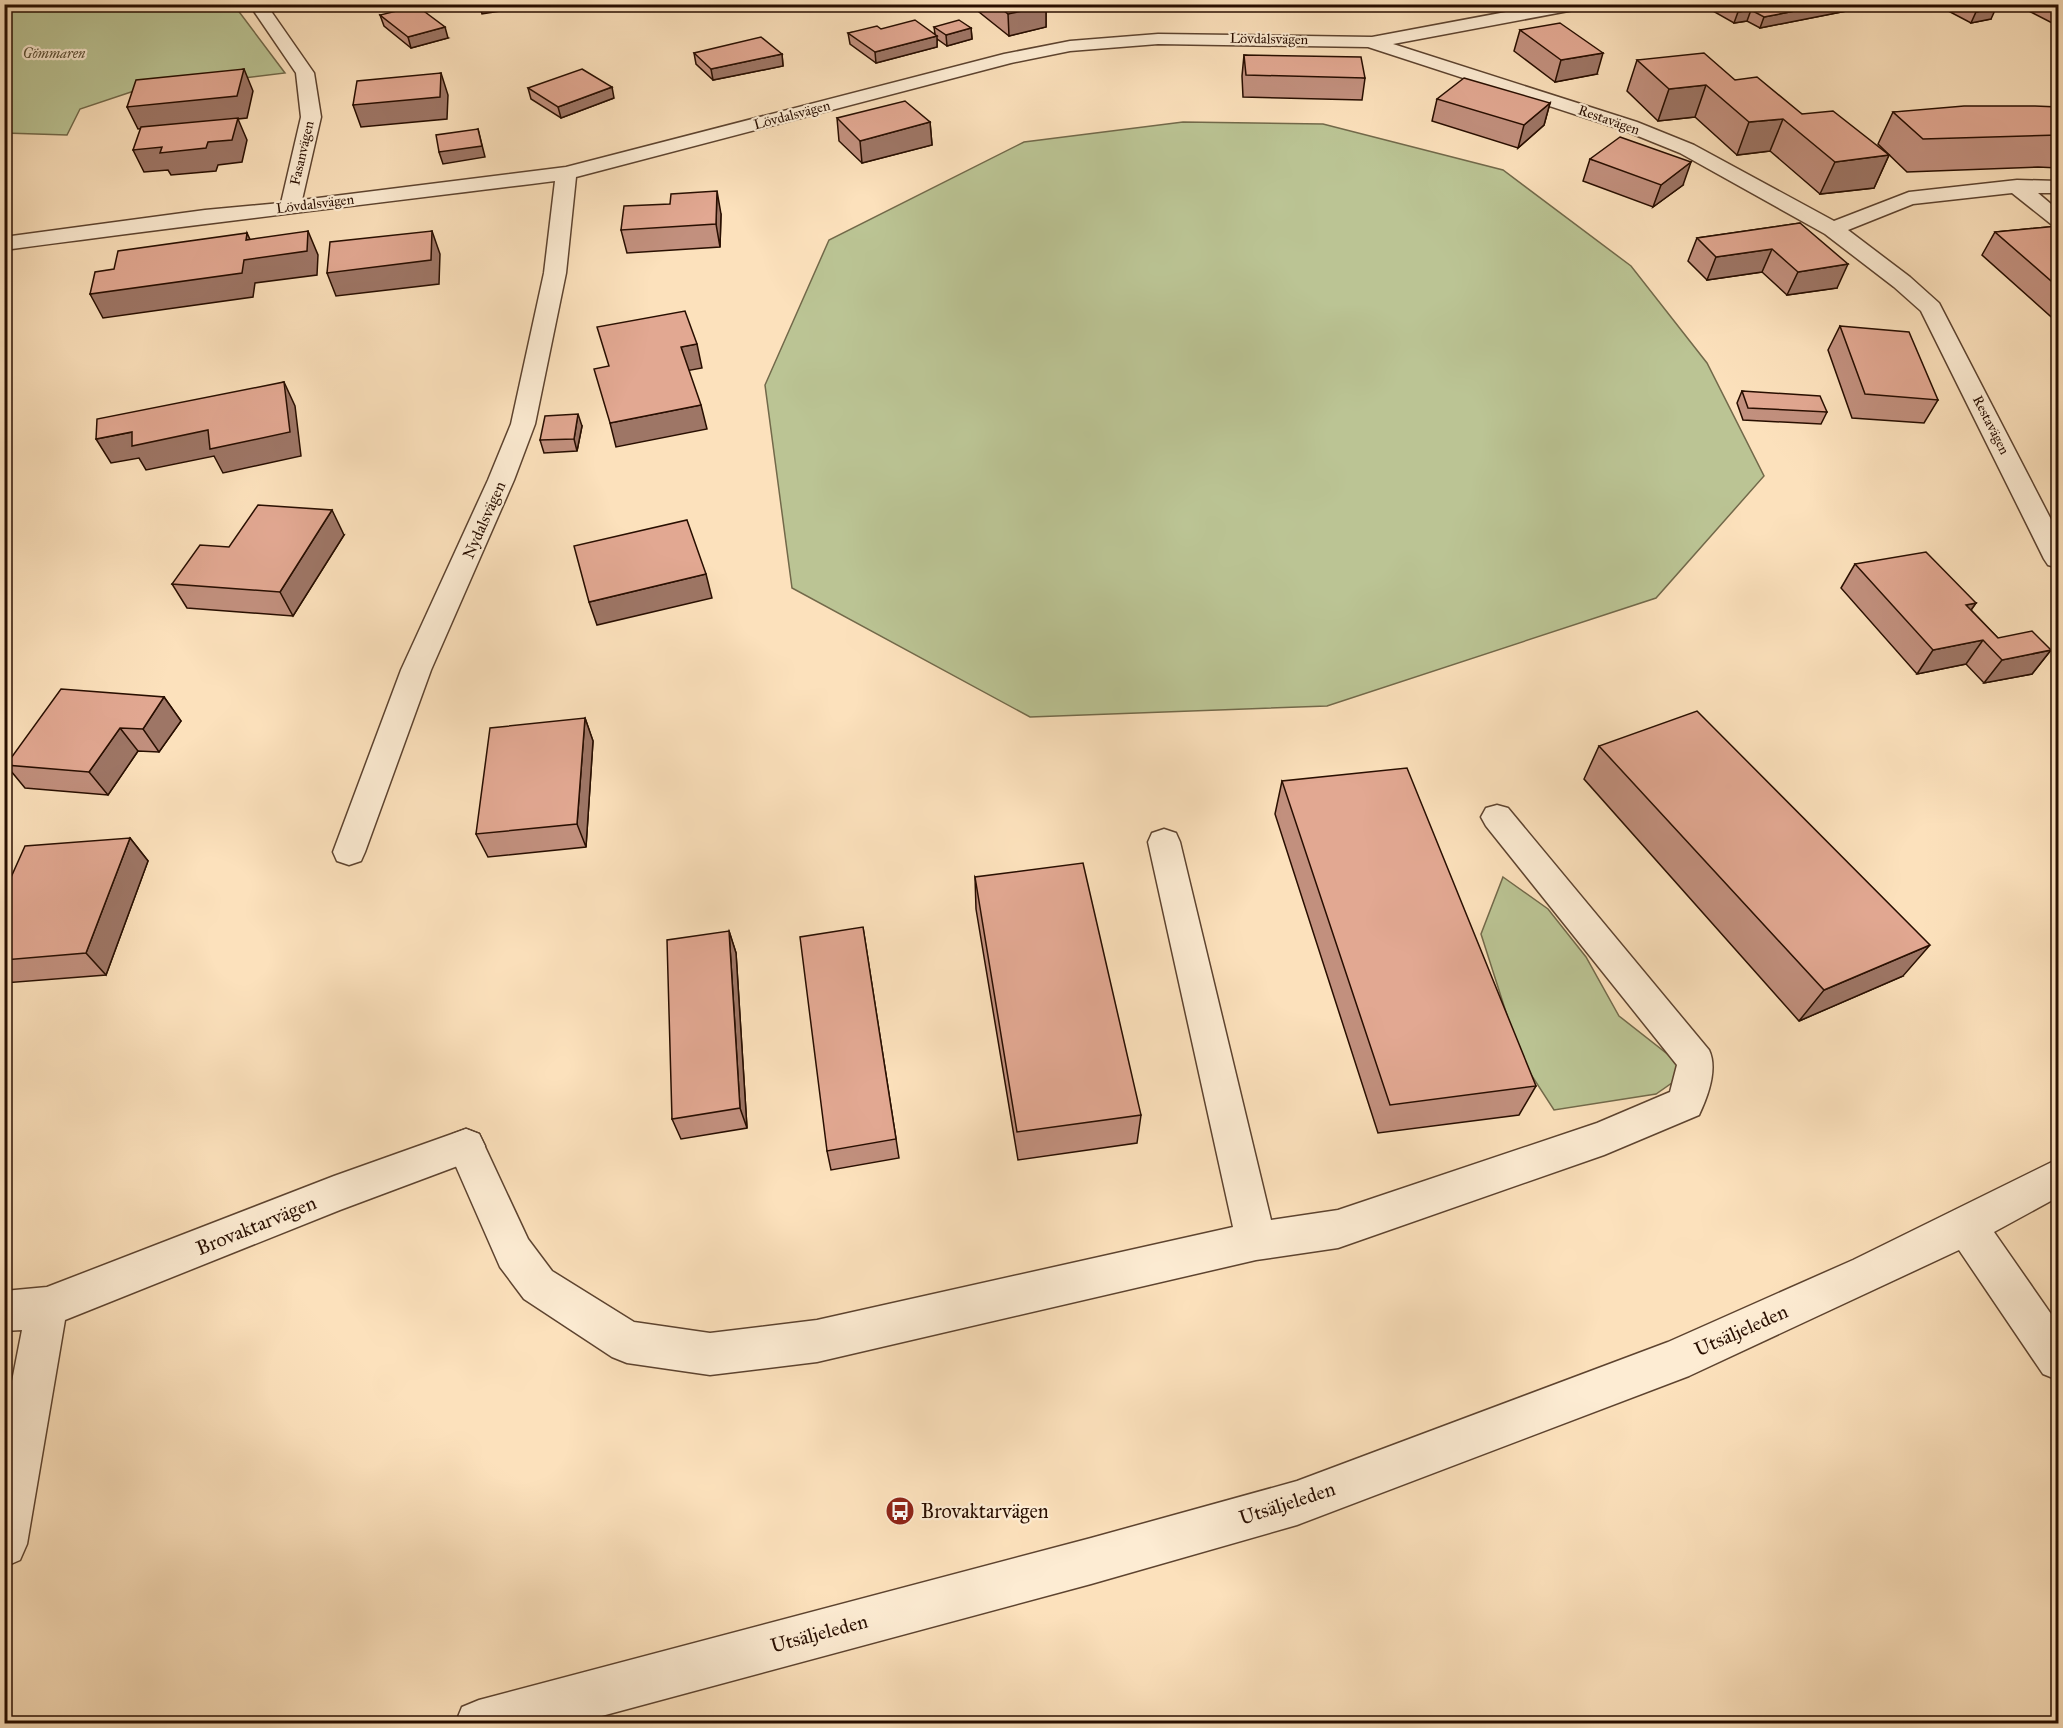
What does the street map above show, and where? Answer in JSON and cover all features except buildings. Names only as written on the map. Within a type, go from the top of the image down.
[{"type":"street","name":"Fasanvägen","points":[[257,4],[305,73],[312,117],[290,208]]},
{"type":"street","name":"Lövdalsvägen","points":[[4,244],[205,216],[290,208],[566,173],[1060,47],[1171,38],[1372,42],[1579,4]]},
{"type":"street","name":"Restavägen","points":[[1372,42],[1630,126],[1687,149],[1833,229],[1902,282],[1931,308],[2058,559]]},
{"type":"street","name":"Nydalsvägen","points":[[349,852],[416,670],[501,480],[523,424],[555,273],[566,173]]},
{"type":"street","points":[[1833,229],[1909,198],[2017,186],[2058,188]]},
{"type":"street","points":[[2017,186],[2058,220]]},
{"type":"street","points":[[1164,842],[1256,1241],[1338,1229],[1604,1138],[1686,1103],[1696,1061],[1497,817]]},
{"type":"street","name":"Brovaktarvägen","points":[[4,1311],[47,1307],[334,1194],[466,1146],[514,1252],[538,1285],[627,1342],[710,1354],[817,1341],[1256,1241]]},
{"type":"street","name":"Utsäljeleden","points":[[479,1724],[1090,1561],[1297,1503],[1674,1361],[1966,1226],[2058,1177]]},
{"type":"street","points":[[1966,1226],[2058,1359]]},
{"type":"street","points":[[4,1544],[47,1307]]},
{"type":"green space","name":"Gömmaren","points":[[4,5],[234,5],[285,73],[131,92],[80,109],[67,135],[5,133]]},
{"type":"green space","points":[[1183,122],[1323,124],[1503,170],[1631,266],[1707,363],[1764,476],[1656,598],[1327,706],[1030,717],[792,588],[765,385],[829,240],[1024,142]]},
{"type":"green space","points":[[1503,877],[1548,909],[1586,957],[1619,1016],[1689,1071],[1656,1094],[1554,1110],[1521,1059],[1481,934]]},
{"type":"place","name":"Brovaktarvägen","points":[[900,1511]]}]
